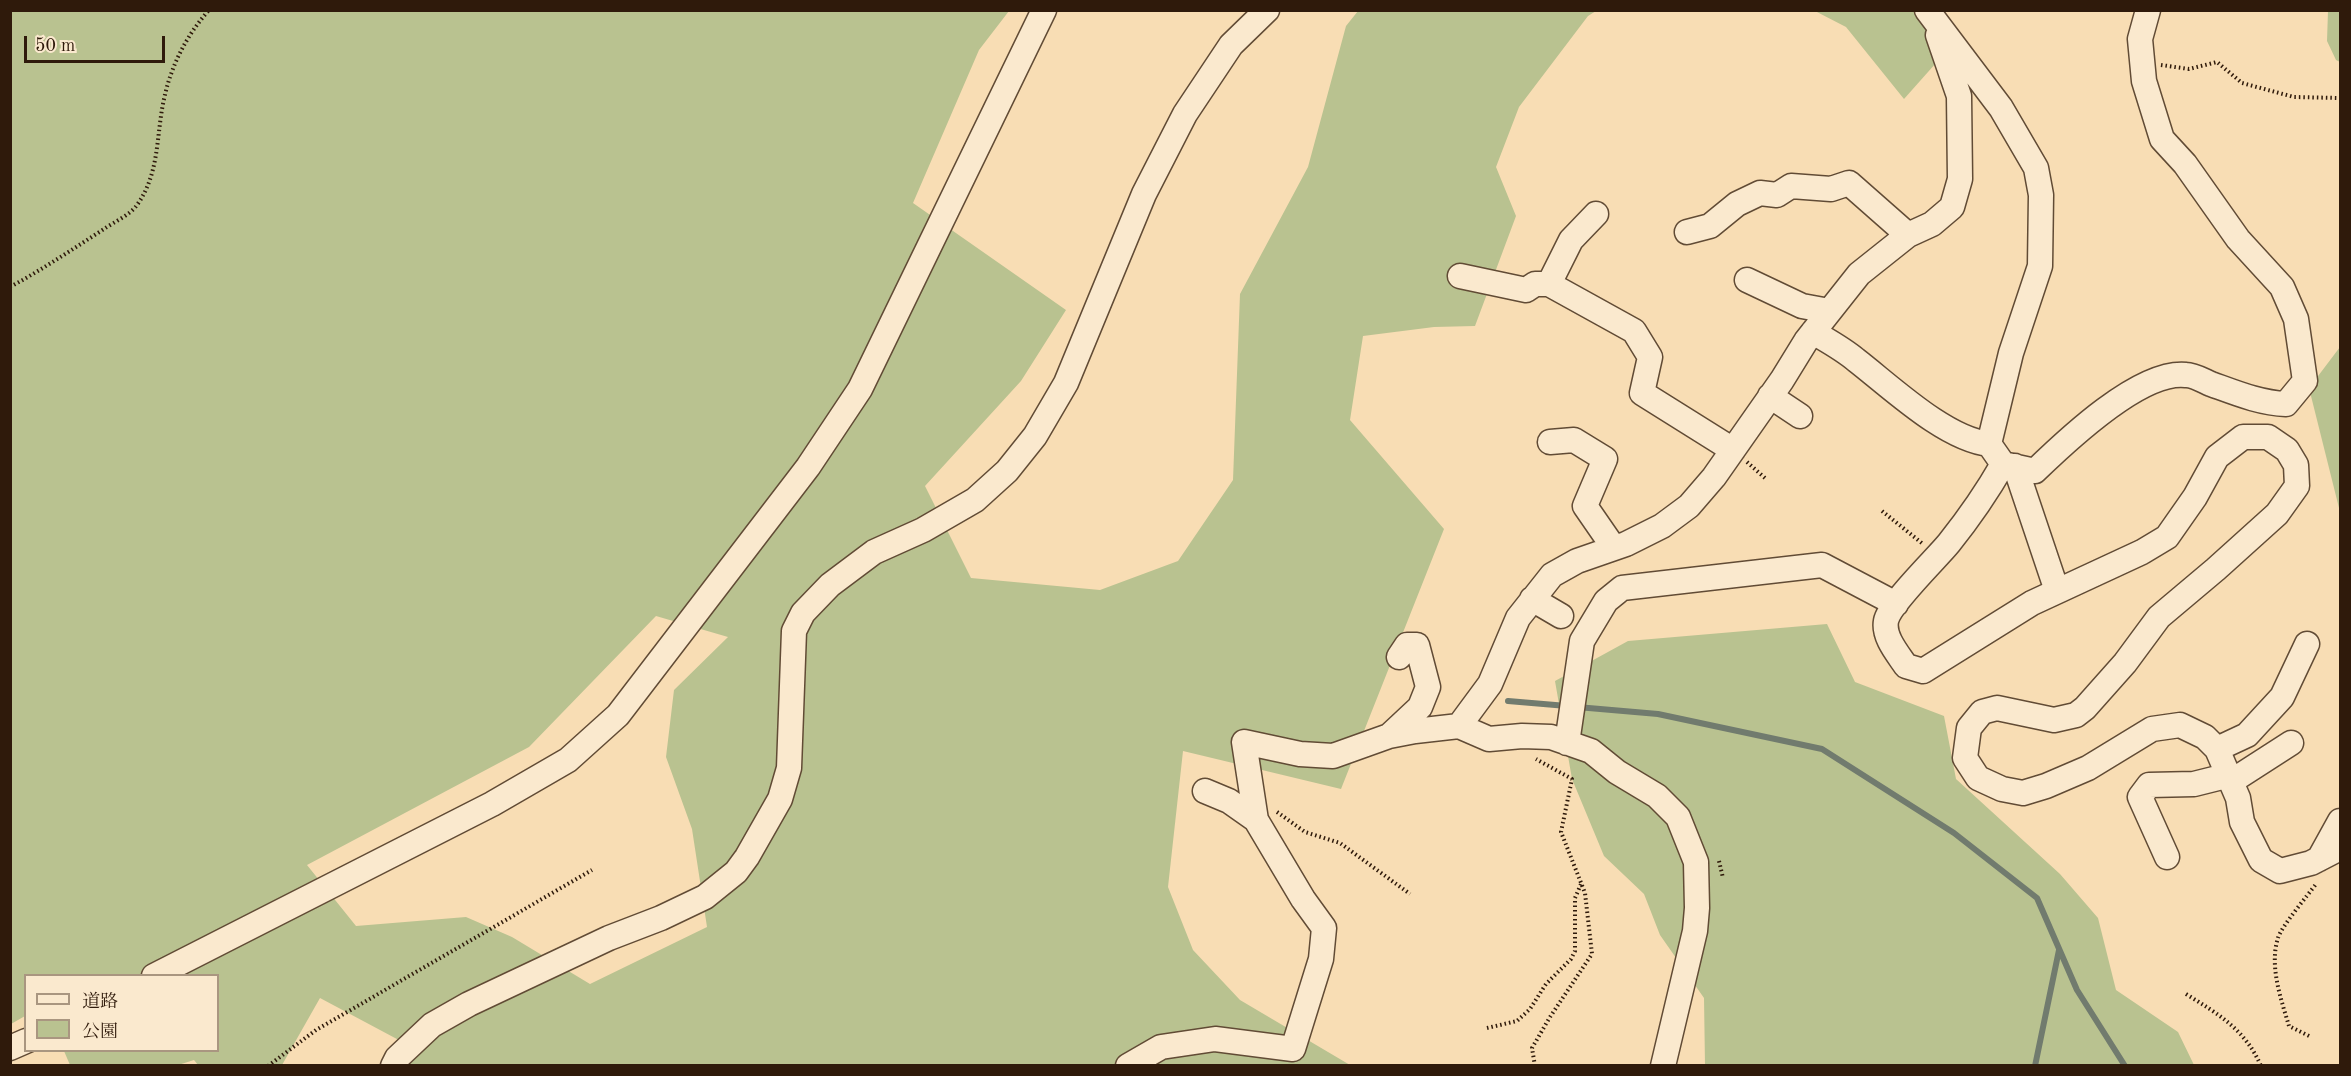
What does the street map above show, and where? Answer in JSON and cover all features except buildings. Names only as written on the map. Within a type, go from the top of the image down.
[{"type":"street","points":[[156,974],[492,804],[568,760],[618,715],[808,467],[860,389],[1044,10]]},
{"type":"street","points":[[393,1065],[397,1058],[432,1025],[609,938],[661,918],[705,897],[736,872],[780,799],[789,768],[794,631],[803,613],[830,585],[874,552],[923,530],[975,500],[1007,471],[1035,436],[1066,383],[1144,195],[1185,114],[1231,45],[1267,10]]},
{"type":"street","points":[[1813,332],[1855,358],[1949,430],[2002,458],[2035,471],[2068,439],[2135,388],[2159,379],[2186,374],[2270,403],[2286,404],[2304,381],[2296,319],[2282,287],[2238,239],[2185,164],[2163,139],[2144,81],[2140,39],[2148,10]]},
{"type":"street","points":[[1459,726],[1490,684],[1518,618],[1552,575],[1577,561],[1614,548],[1662,526],[1689,506],[1714,477],[1813,332],[1859,274],[1908,235],[1932,224],[1952,207],[1960,179],[1959,96],[1930,16]]},
{"type":"street","points":[[1930,16],[2001,108],[2036,168],[2041,195],[2040,266],[2011,353],[2002,458],[1982,500],[1896,604],[1886,621],[1888,637],[1906,666],[1923,671],[2032,603],[2142,552],[2167,537],[2195,496],[2217,457],[2243,437],[2268,437],[2287,450],[2296,465],[2297,486],[2277,514],[2159,618],[2125,663],[2085,708],[2076,715],[2055,720],[1997,708],[1982,712],[1969,728],[1965,758],[1978,778],[2002,789],[2023,793],[2088,768],[2152,729],[2180,725],[2205,738],[2217,749],[2238,798],[2242,822],[2261,860],[2280,871],[2311,863],[2319,870]]},
{"type":"street","points":[[1687,232],[1710,226],[1737,204],[1760,193],[1777,195],[1791,186],[1820,195],[1849,183],[1908,235]]},
{"type":"street","points":[[1549,284],[1571,240],[1596,214]]},
{"type":"street","points":[[1460,276],[1526,290],[1535,284],[1549,284],[1634,331],[1650,357],[1642,393],[1733,450]]},
{"type":"street","points":[[1748,280],[1802,306],[1829,311]]},
{"type":"street","points":[[1770,396],[1800,416]]},
{"type":"street","points":[[1550,442],[1574,440],[1605,459],[1585,506],[1614,548]]},
{"type":"street","points":[[2002,458],[2057,591]]},
{"type":"street","points":[[1567,743],[1582,641],[1606,601],[1622,588],[1822,565],[1896,604]]},
{"type":"street","points":[[1532,598],[1561,616]]},
{"type":"street","points":[[2217,749],[2247,735],[2282,697],[2307,644]]},
{"type":"street","points":[[1389,736],[1420,707],[1428,687],[1417,645],[1407,645],[1399,657]]},
{"type":"street","points":[[1128,1065],[1161,1047],[1215,1039],[1293,1049],[1322,958],[1324,928],[1303,899],[1256,820],[1244,742],[1300,754],[1333,756],[1389,736],[1459,726],[1489,739],[1522,736],[1551,737],[1591,751],[1617,772],[1657,796],[1678,817],[1696,862],[1697,908],[1693,939],[1663,1065]]},
{"type":"street","points":[[2167,857],[2140,797],[2149,785],[2194,784],[2231,778],[2290,743]]},
{"type":"street","points":[[1205,791],[1229,801],[1256,820]]},
{"type":"street","points":[[2319,870],[2340,821]]},
{"type":"street","points":[[2319,870],[2340,848]]},
{"type":"street","points":[[10,1048],[24,1042]]},
{"type":"path","points":[[10,286],[47,266],[136,207],[147,188],[157,157],[163,101],[173,66],[197,24],[208,10]]},
{"type":"path","points":[[2142,62],[2189,69],[2217,62],[2242,82],[2294,97],[2340,98]]},
{"type":"path","points":[[1882,511],[1937,556]]},
{"type":"path","points":[[1527,758],[1538,759],[1572,779],[1561,832],[1585,892],[1592,954],[1550,1017],[1533,1048],[1535,1065]]},
{"type":"path","points":[[1252,795],[1305,832],[1340,843],[1410,894]]},
{"type":"path","points":[[268,1065],[316,1030],[592,870]]},
{"type":"path","points":[[2309,1036],[2289,1026],[2279,993],[2275,966],[2278,937],[2319,870]]},
{"type":"path","points":[[1487,1028],[1517,1021],[1530,1009],[1556,971],[1571,959],[1575,951],[1575,898],[1581,884]]},
{"type":"path","points":[[2186,994],[2225,1019],[2253,1047],[2261,1065]]},
{"type":"green space","points":[[11,11],[1009,11],[979,50],[913,203],[1066,310],[1021,381],[925,486],[971,578],[1100,590],[1178,561],[1233,480],[1240,294],[1308,167],[1346,26],[1358,11],[1596,11],[1588,16],[1519,107],[1496,167],[1516,216],[1475,326],[1434,327],[1363,336],[1350,420],[1444,529],[1341,789],[1183,751],[1168,887],[1193,950],[1240,1000],[1350,1065],[409,1065],[410,1046],[320,998],[282,1065],[198,1065],[194,1060],[175,1066],[70,1065],[64,1052],[219,1052],[219,974],[24,974],[24,1017],[11,1024]],"holes":[[[656,616],[728,637],[674,690],[666,757],[692,829],[707,927],[590,984],[512,937],[466,917],[356,926],[307,865],[529,747]]]},
{"type":"green space","points":[[1815,11],[1933,11],[1944,54],[1904,99],[1846,27]]},
{"type":"green space","points":[[2328,11],[2340,11],[2340,62],[2336,60],[2327,41]]},
{"type":"green space","points":[[2340,347],[2340,512],[2309,388]]},
{"type":"green space","points":[[1827,624],[1855,682],[1944,716],[1956,779],[2060,874],[2098,918],[2116,990],[2178,1032],[2194,1065],[1705,1065],[1704,998],[1660,935],[1644,894],[1604,856],[1572,779],[1555,681],[1628,641]]},
{"type":"waterway","points":[[1508,701],[1567,706]]},
{"type":"waterway","points":[[1577,707],[1658,714],[1822,749],[1954,833],[2037,898],[2077,990],[2125,1066]]},
{"type":"waterway","points":[[2035,1066],[2059,950]]}]
